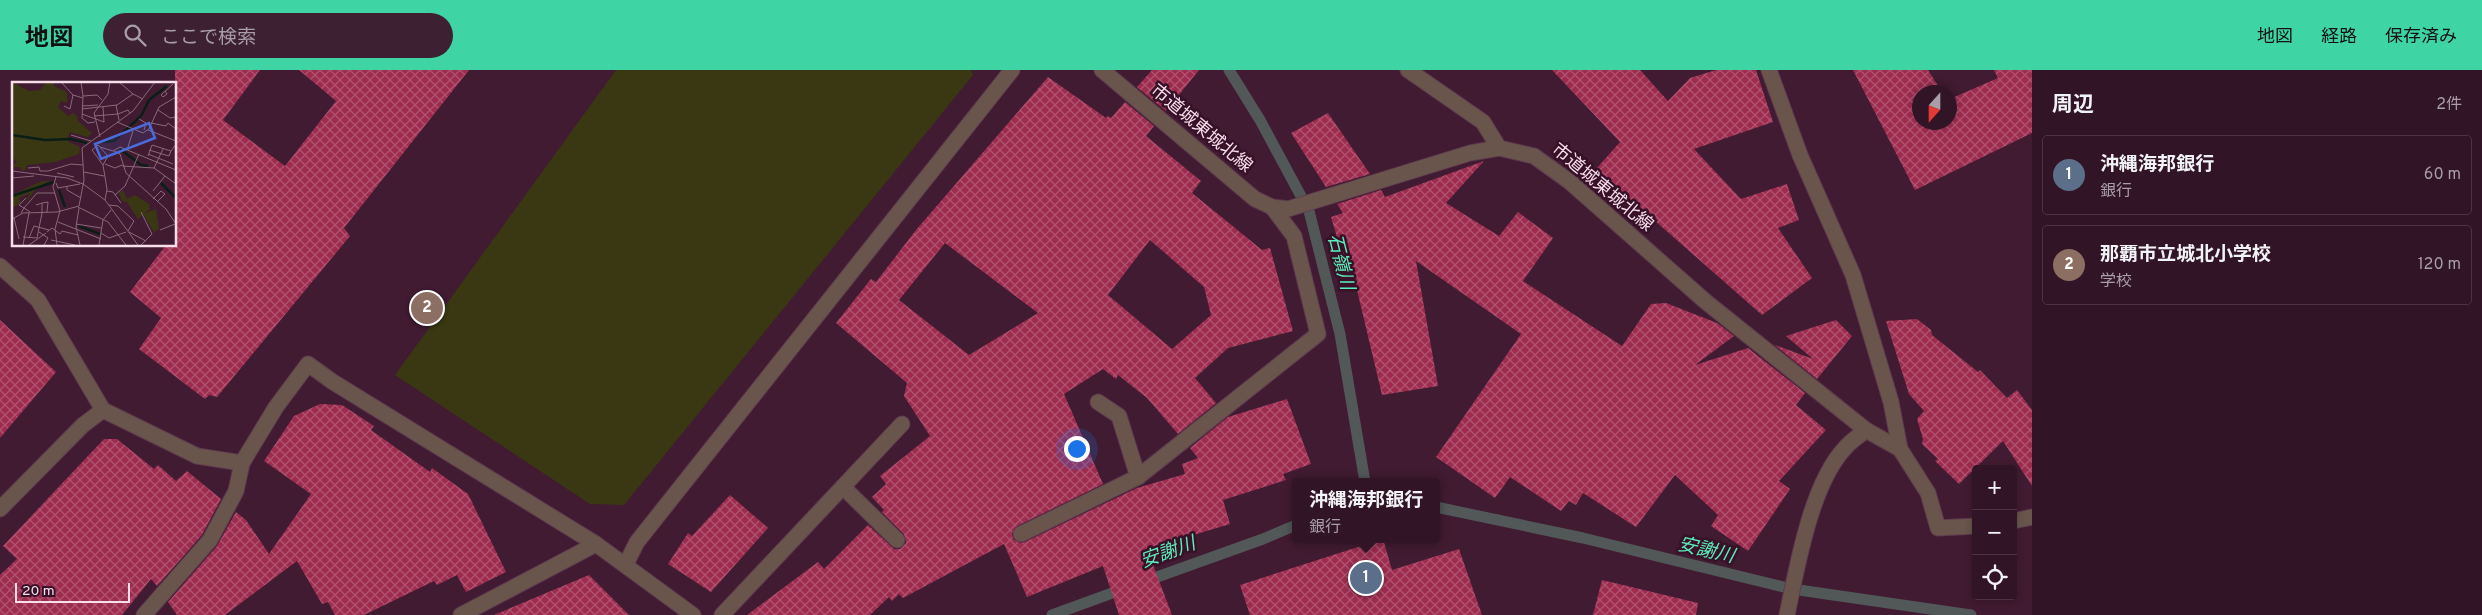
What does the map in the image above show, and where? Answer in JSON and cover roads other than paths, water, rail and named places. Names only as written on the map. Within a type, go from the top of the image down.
[{"type":"street","points":[[626,564],[637,542],[1012,70]]},
{"type":"street","name":"市道城東城北線","points":[[1102,70],[1255,199],[1272,207],[1288,209],[1470,154],[1499,148],[1534,156],[1570,182],[1704,301],[1866,430],[1900,449]]},
{"type":"street","points":[[1408,70],[1483,122],[1499,148]]},
{"type":"street","points":[[1769,70],[1800,155],[1854,275],[1891,402],[1900,449],[1928,493],[1938,528],[1972,526]]},
{"type":"street","points":[[1022,534],[1138,476],[1318,334],[1294,236],[1272,207]]},
{"type":"street","points":[[0,266],[38,300],[103,410],[197,456],[242,462]]},
{"type":"street","points":[[144,615],[210,540],[236,491],[242,462],[276,406],[308,364],[333,382],[596,544],[626,564],[693,615]]},
{"type":"street","points":[[1098,402],[1119,416],[1138,476]]},
{"type":"street","points":[[0,509],[83,425],[103,410]]},
{"type":"street","points":[[722,615],[902,424]]},
{"type":"street","points":[[1787,615],[1810,516],[1826,477],[1844,449],[1866,430]]},
{"type":"street","points":[[843,487],[897,540]]},
{"type":"street","points":[[2017,519],[2032,517]]},
{"type":"street","points":[[461,615],[596,544]]},
{"type":"waterway","name":"石嶺川","points":[[1229,70],[1260,120],[1309,211],[1340,334],[1364,478]]},
{"type":"waterway","name":"安謝川","points":[[1440,508],[1583,538],[1792,589],[1971,615]]},
{"type":"waterway","name":"安謝川","points":[[1143,582],[1292,527]]},
{"type":"waterway","name":"安謝川","points":[[1052,615],[1126,588]]},
{"type":"place","name":"那覇市立城北小学校","points":[[427,308]]},
{"type":"place","name":"沖縄海邦銀行","points":[[1366,578]]}]
